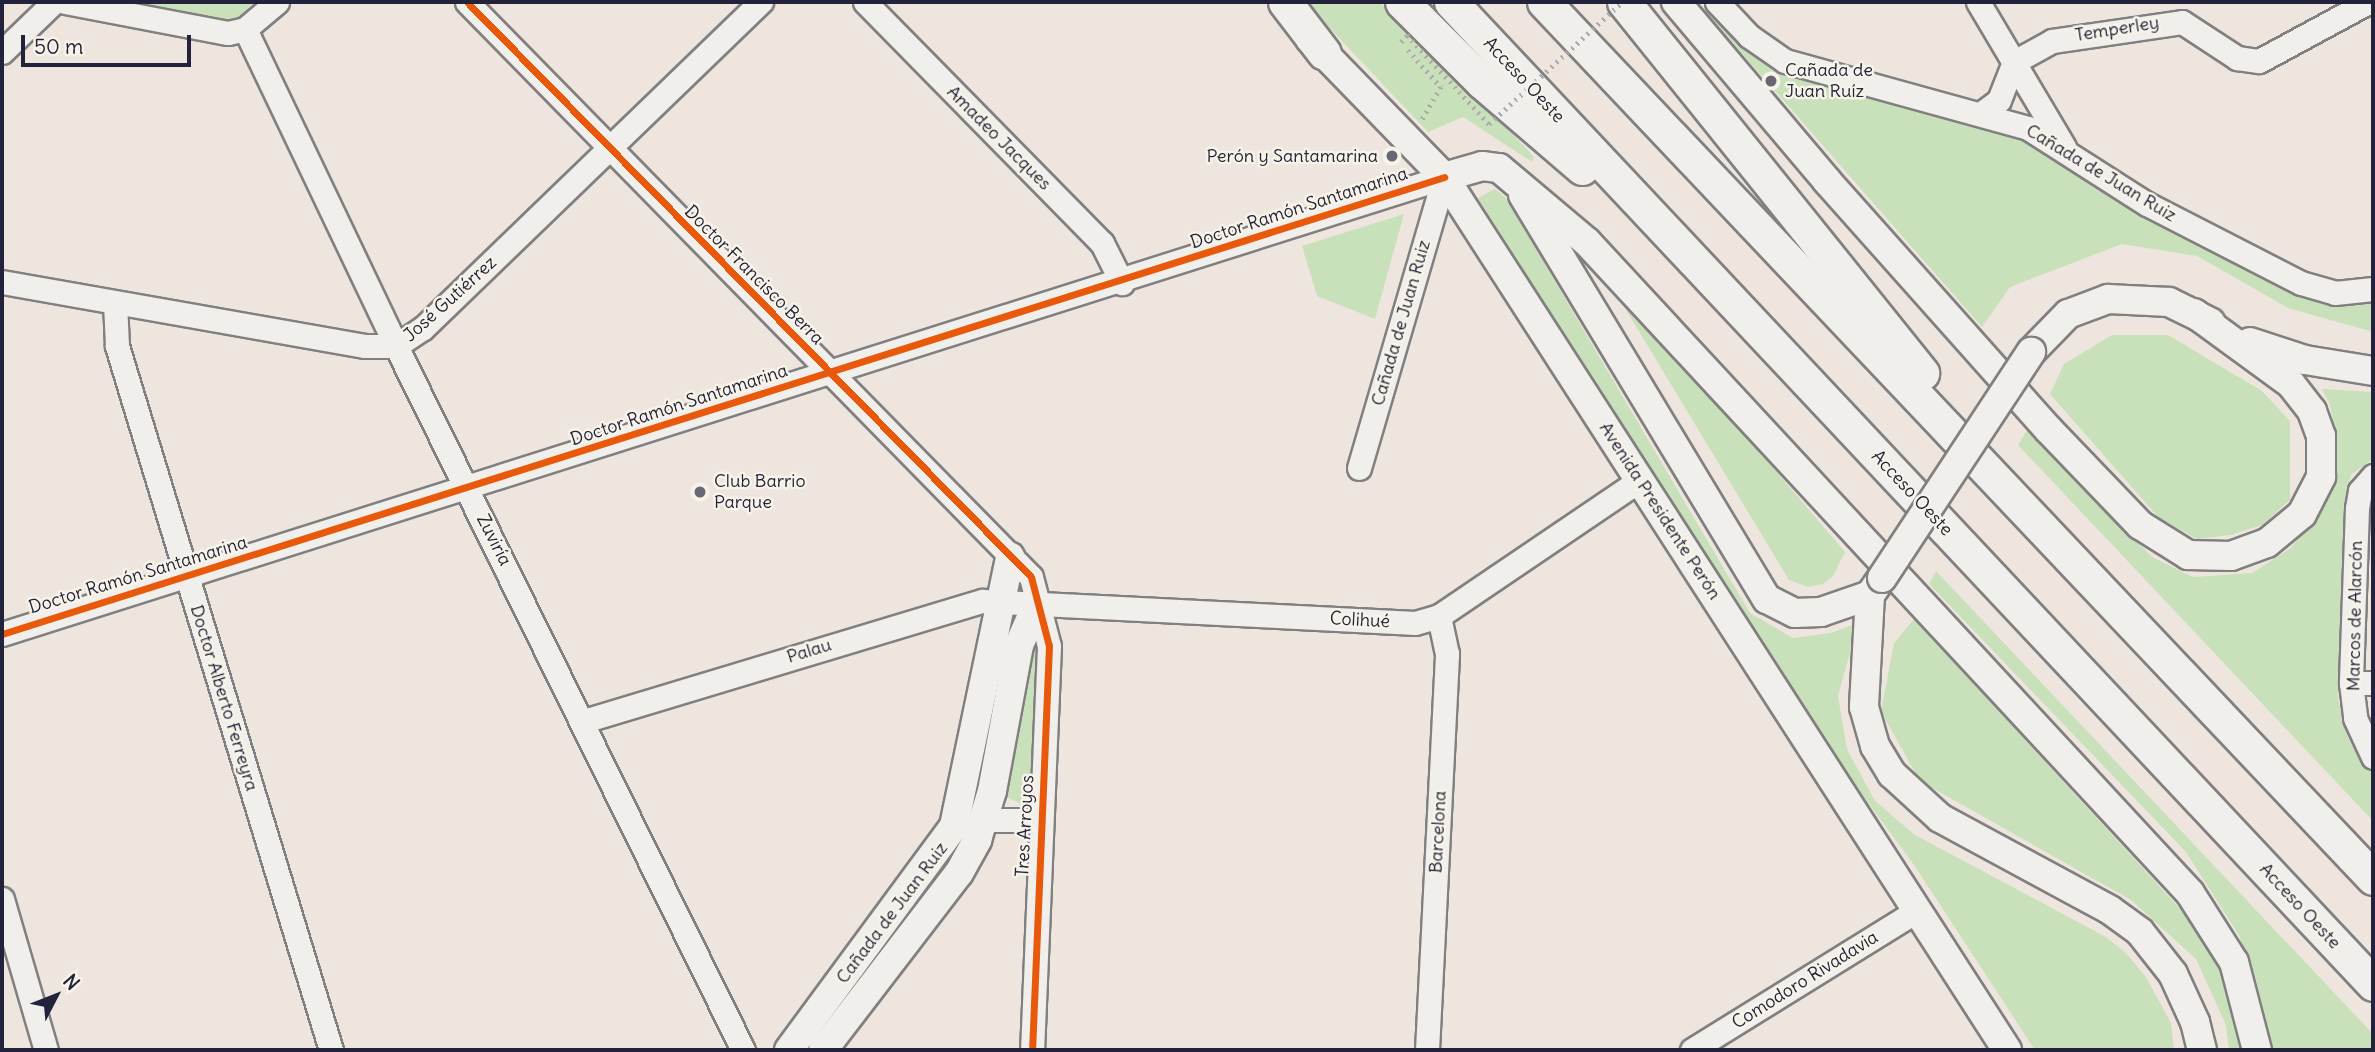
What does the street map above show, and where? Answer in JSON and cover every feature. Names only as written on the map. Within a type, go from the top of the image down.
[{"type":"highway","points":[[1285,2],[1324,53]]},
{"type":"highway","points":[[1402,2],[1482,82],[1718,287]]},
{"type":"highway","name":"Acceso Oeste","points":[[1451,2],[2373,984]]},
{"type":"highway","points":[[1544,2],[2373,878]]},
{"type":"highway","points":[[1626,7],[2047,531]]},
{"type":"main road","name":"Avenida Presidente Perón","points":[[1274,2],[1444,177],[2007,1050]]},
{"type":"main road","points":[[1676,2],[1827,181],[2048,429],[2140,525],[2188,555],[2231,556],[2267,543],[2302,514],[2321,477],[2321,436],[2312,411],[2291,384],[2194,313]]},
{"type":"main road","points":[[1444,177],[1489,165],[1513,180],[1587,242],[2190,893],[2234,962],[2257,1050]]},
{"type":"main road","points":[[1513,180],[1766,599],[1803,614],[1830,610],[1876,587]]},
{"type":"main road","points":[[2198,1046],[2174,974],[2140,932],[2110,910],[1940,818],[1892,774],[1875,746],[1864,707],[1876,587],[2031,352],[2068,314],[2108,299],[2156,299],[2194,313],[2264,348],[2373,371]]},
{"type":"main road","name":"Cañada de Juan Ruiz","points":[[789,1050],[954,827],[1003,604],[1010,557]]},
{"type":"main road","name":"Cañada de Juan Ruiz","points":[[823,1050],[959,873],[985,820],[1019,645],[1037,604]]},
{"type":"street","points":[[2,52],[54,2]]},
{"type":"street","points":[[65,2],[228,33],[245,29],[277,2]]},
{"type":"street","name":"Doctor Francisco Berra","points":[[467,2],[608,150],[1031,577],[1037,604]]},
{"type":"street","name":"José Gutiérrez","points":[[2,282],[365,346],[396,346],[423,328],[761,2]]},
{"type":"street","name":"Amadeo Jacques","points":[[865,2],[1102,243],[1122,283]]},
{"type":"street","name":"Cañada de Juan Ruiz","points":[[1717,2],[1749,36],[1785,61],[1982,113],[2028,128],[2147,204],[2301,283],[2335,293],[2373,289]]},
{"type":"street","points":[[1978,2],[2066,151]]},
{"type":"street","name":"Temperley","points":[[2014,62],[2064,38],[2168,21],[2196,29],[2237,58],[2259,61],[2368,2]]},
{"type":"street","name":"Zuviría","points":[[245,29],[396,346],[584,720],[743,1050]]},
{"type":"street","points":[[1982,113],[1999,100],[2014,62]]},
{"type":"street","name":"Doctor Ramón Santamarina","points":[[2,634],[1122,283],[1444,177]]},
{"type":"street","name":"Cañada de Juan Ruiz","points":[[1359,468],[1444,177]]},
{"type":"street","name":"Doctor Alberto Ferreyra","points":[[114,303],[117,346],[331,1050]]},
{"type":"street","name":"Marcos de Alarcón","points":[[2373,476],[2360,491],[2357,508],[2362,683],[2355,718],[2373,757]]},
{"type":"street","name":"Colihué","points":[[1037,604],[1415,623],[1439,616],[1640,480]]},
{"type":"street","name":"Palau","points":[[584,720],[967,603],[1037,604]]},
{"type":"street","name":"Tres Arroyos","points":[[1032,1050],[1049,646],[1037,604]]},
{"type":"street","name":"Barcelona","points":[[1427,1050],[1447,654],[1439,616]]},
{"type":"street","points":[[985,820],[1041,820]]},
{"type":"street","points":[[2,899],[46,1050]]},
{"type":"street","name":"Comodoro Rivadavia","points":[[1692,1050],[1918,910]]},
{"type":"path","points":[[1407,138],[1441,87],[1401,42],[1407,35],[1489,124],[1626,7]]},
{"type":"green space","points":[[123,2],[254,2],[234,22]]},
{"type":"green space","points":[[1305,2],[1379,2],[1454,71],[1534,157],[1532,162],[1463,117],[1428,132]]},
{"type":"green space","points":[[1697,2],[1755,57],[1781,73],[2004,123],[2292,290],[2373,293],[2373,332],[2288,308],[2197,256],[2122,244],[2010,287],[1982,327]]},
{"type":"green space","points":[[1495,189],[1506,198],[1750,613],[1793,638],[1831,633],[1858,623],[1838,696],[1847,749],[1875,801],[1915,835],[2106,937],[2126,953],[2146,977],[2171,1023],[2174,1050],[2035,1050],[1914,865],[1841,766],[1556,325],[1478,198]]},
{"type":"green space","points":[[1404,214],[1375,319],[1317,296],[1302,246]]},
{"type":"green space","points":[[1629,299],[1845,552],[1833,576],[1823,584],[1808,587],[1789,580],[1623,305]]},
{"type":"green space","points":[[2112,335],[2168,335],[2262,391],[2290,421],[2290,500],[2262,525],[2231,535],[2197,539],[2158,517],[2050,394],[2064,364]]},
{"type":"green space","points":[[2322,389],[2373,392],[2373,459],[2351,475],[2346,497],[2338,699],[2348,738],[2373,773],[2373,821],[2018,445],[2027,430],[2152,557],[2193,577],[2252,573],[2291,548],[2327,499],[2337,440],[2330,405]]},
{"type":"green space","points":[[1936,571],[2373,1034],[2373,1050],[2269,1050],[2240,937],[2186,852],[1929,584]]},
{"type":"green space","points":[[1914,619],[2194,924],[2221,970],[2242,1050],[2229,1050],[2226,1025],[2196,959],[2131,900],[1920,781],[1881,712],[1894,643]]},
{"type":"green space","points":[[1040,647],[1033,795],[1024,805],[1004,796],[1032,648]]},
{"type":"cycle path","points":[[467,2],[1031,577],[1049,646],[1032,1050]]},
{"type":"cycle path","points":[[2,634],[1444,177]]},
{"type":"place","name":"Cañada de Juan Ruíz","points":[[1771,81]]},
{"type":"place","name":"Perón y Santamarina","points":[[1392,156]]},
{"type":"place","name":"Club Barrio Parque","points":[[700,492]]}]
